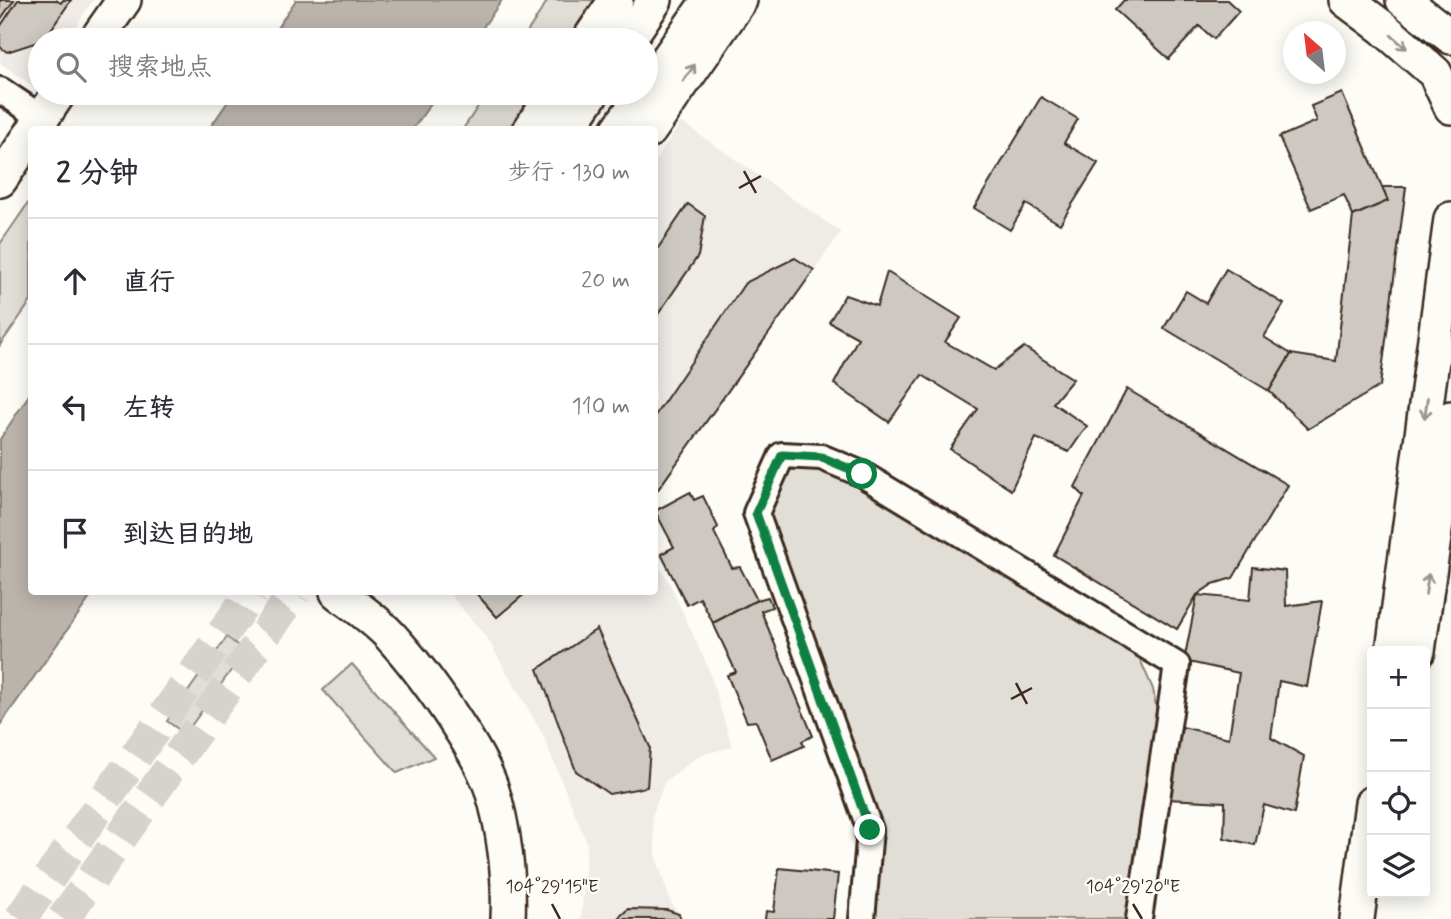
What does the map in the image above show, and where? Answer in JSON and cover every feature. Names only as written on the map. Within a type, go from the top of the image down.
[{"type":"street","points":[[104,28],[124,0]]},
{"type":"street","points":[[597,28],[616,0]]},
{"type":"street","points":[[636,28],[655,0]]},
{"type":"street","points":[[658,73],[709,0]]},
{"type":"street","points":[[653,126],[740,0]]},
{"type":"street","points":[[1346,0],[1435,73],[1451,107]]},
{"type":"street","points":[[1403,0],[1451,37]]},
{"type":"street","points":[[0,90],[42,118]]},
{"type":"street","points":[[533,126],[546,105]]},
{"type":"street","points":[[571,126],[584,105]]},
{"type":"street","points":[[621,126],[635,105]]},
{"type":"street","points":[[0,180],[28,139]]},
{"type":"street","points":[[1394,646],[1451,219]]},
{"type":"street","points":[[1419,646],[1451,418]]},
{"type":"street","points":[[862,919],[870,830],[756,513],[782,455],[821,457],[862,474],[1177,665],[1139,919]]},
{"type":"street","points":[[341,595],[393,638],[470,747],[491,786],[507,870],[508,919]]},
{"type":"street","points":[[360,595],[391,622],[436,677],[476,738],[506,797],[523,881],[524,919]]},
{"type":"street","points":[[1357,919],[1368,835]]},
{"type":"street","points":[[1380,919],[1383,898]]},
{"type":"shaded area","points":[[0,0],[93,0],[75,28],[28,28],[28,82],[0,63]]},
{"type":"shaded area","points":[[296,0],[502,0],[482,28],[277,28]]},
{"type":"shaded area","points":[[548,0],[594,0],[575,28],[530,28]]},
{"type":"shaded area","points":[[226,105],[430,105],[415,126],[211,126]]},
{"type":"shaded area","points":[[479,105],[525,105],[510,126],[465,126]]},
{"type":"shaded area","points":[[681,122],[841,232],[658,491],[658,157]]},
{"type":"shaded area","points":[[28,203],[28,305],[0,345],[0,244]]},
{"type":"shaded area","points":[[28,397],[28,595],[92,595],[0,725],[0,439]]},
{"type":"shaded area","points":[[797,465],[819,467],[914,516],[1139,657],[1153,689],[1161,736],[1132,919],[870,919],[874,806],[765,514],[784,470]]},
{"type":"shaded area","points":[[658,565],[669,582],[709,670],[732,747],[700,755],[665,781],[652,816],[656,856],[670,901],[683,919],[581,919],[587,843],[542,733],[487,638],[451,595],[658,595]]},
{"type":"shaded area","points":[[227,637],[245,651],[185,734],[167,721]]},
{"type":"shaded area","points":[[352,664],[434,757],[397,773],[323,690]]},
{"type":"building","points":[[0,0],[14,0],[0,20]]},
{"type":"building","points":[[18,0],[56,0],[61,3],[63,0],[71,0],[52,28],[28,28],[28,45],[7,52],[0,47],[0,27]]},
{"type":"building","points":[[1124,0],[1227,0],[1239,11],[1214,39],[1199,26],[1169,59],[1115,10]]},
{"type":"building","points":[[1342,93],[1388,201],[1353,216],[1344,195],[1311,209],[1279,137],[1317,121],[1311,106]]},
{"type":"building","points":[[1041,97],[1078,119],[1064,143],[1098,163],[1060,224],[1026,204],[1010,230],[974,208]]},
{"type":"building","points":[[1382,187],[1406,187],[1380,386],[1308,429],[1269,391],[1291,354],[1336,361],[1353,216],[1388,201]]},
{"type":"building","points":[[688,204],[705,216],[698,256],[658,314],[658,248]]},
{"type":"building","points":[[795,258],[814,270],[658,489],[658,411],[745,283]]},
{"type":"building","points":[[1226,269],[1284,304],[1264,337],[1291,354],[1269,391],[1164,328],[1186,291],[1206,303]]},
{"type":"building","points":[[887,272],[961,318],[945,342],[994,370],[1024,347],[1073,379],[1053,403],[1087,426],[1069,452],[1036,438],[1011,490],[950,449],[978,409],[922,375],[889,422],[834,384],[858,338],[829,322],[845,295],[877,306]]},
{"type":"building","points":[[1127,389],[1288,485],[1233,578],[1213,584],[1197,595],[1177,629],[1054,555],[1084,496],[1075,487]]},
{"type":"building","points":[[690,492],[694,500],[703,496],[718,527],[714,532],[732,568],[740,567],[757,600],[713,623],[700,598],[687,605],[661,554],[674,547],[658,517],[658,509]]},
{"type":"building","points":[[1253,567],[1285,571],[1286,606],[1322,601],[1307,687],[1279,681],[1271,738],[1304,756],[1294,814],[1264,805],[1255,845],[1224,838],[1225,802],[1167,799],[1182,727],[1229,738],[1239,673],[1184,661],[1197,595],[1250,600]]},
{"type":"building","points":[[478,595],[523,595],[497,617]]},
{"type":"building","points":[[768,597],[772,607],[761,611],[813,736],[802,741],[804,746],[772,760],[756,721],[747,722],[727,675],[736,672],[713,623]]},
{"type":"building","points":[[597,629],[650,747],[647,787],[609,794],[576,771],[538,669]]},
{"type":"building","points":[[779,868],[838,874],[833,919],[765,919],[766,911],[774,912]]},
{"type":"building","points":[[628,909],[667,910],[679,914],[681,919],[617,919]]},
{"type":"tunnel","points":[[20,919],[250,595]]},
{"type":"tunnel","points":[[63,919],[293,595]]},
{"type":"route","points":[[862,474],[821,457],[782,455],[756,513],[870,830]]}]
